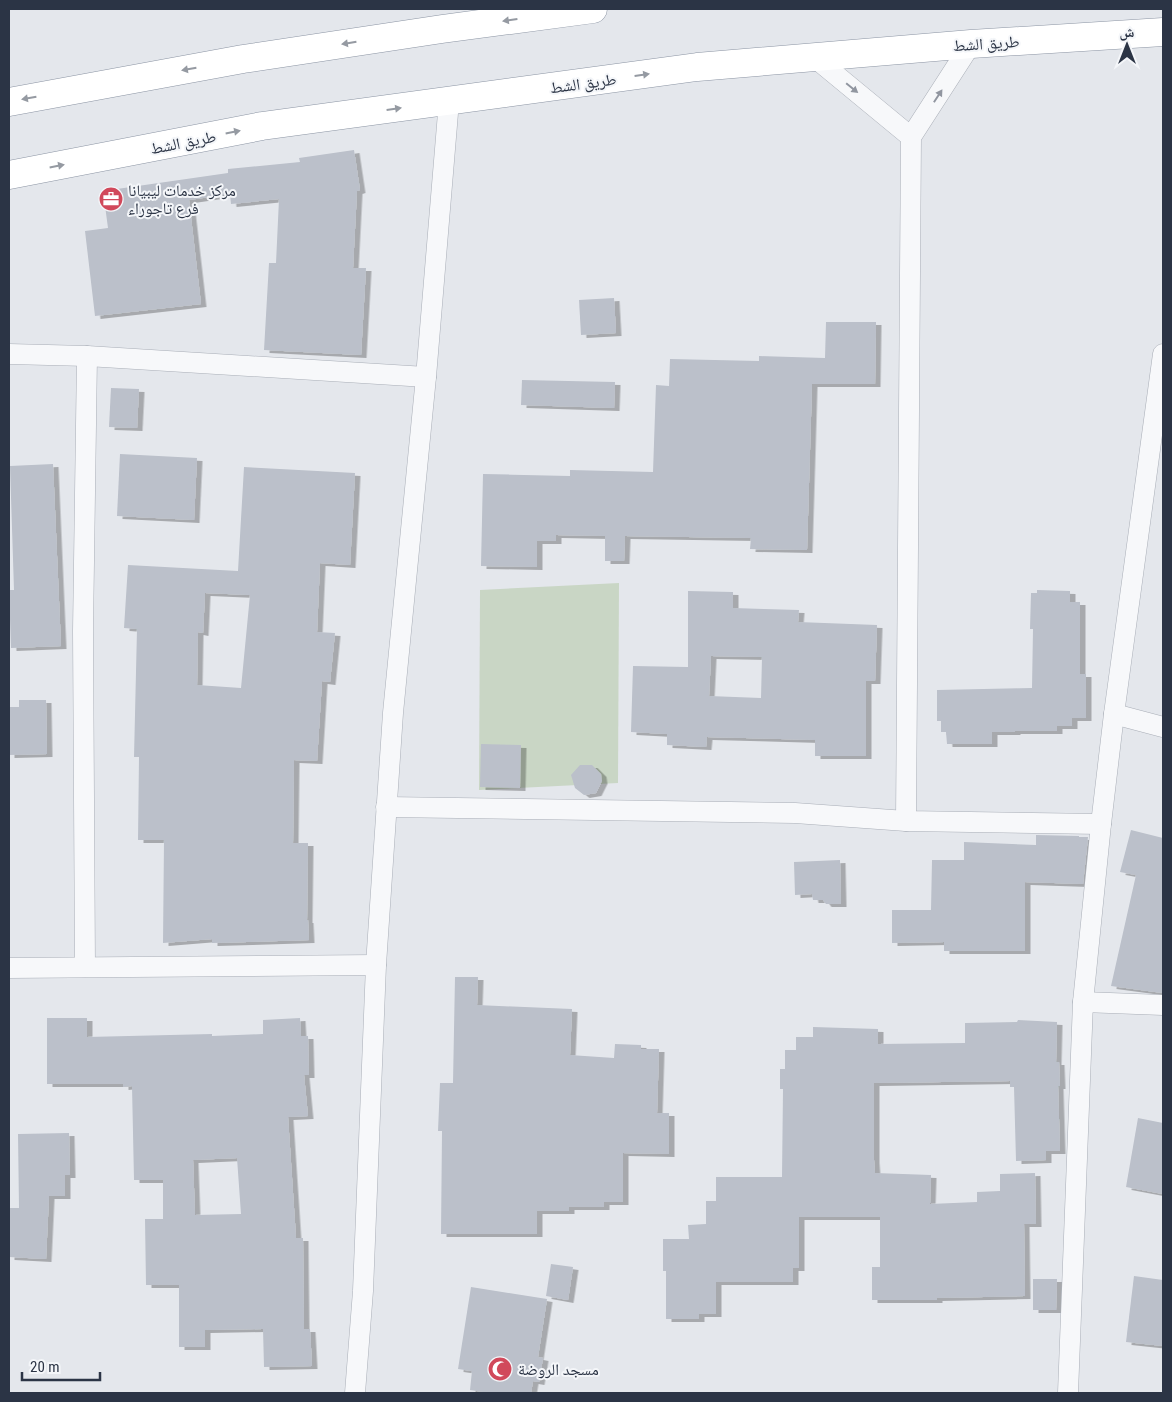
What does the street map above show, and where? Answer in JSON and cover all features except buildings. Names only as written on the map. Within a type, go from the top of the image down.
[{"type":"highway","points":[[9,102],[243,59],[593,9]]},
{"type":"highway","name":"طريق الشط","points":[[9,175],[262,126],[698,67],[972,44],[1163,32]]},
{"type":"street","points":[[906,821],[911,137],[972,44]]},
{"type":"street","points":[[814,57],[911,137]]},
{"type":"street","points":[[355,1393],[363,1291],[376,965],[386,807],[393,713],[426,377],[450,101]]},
{"type":"street","points":[[9,354],[87,356],[426,377]]},
{"type":"street","points":[[1068,1393],[1083,1002],[1114,714],[1159,405],[1163,354]]},
{"type":"street","points":[[86,967],[83,631],[87,356]]},
{"type":"street","points":[[1114,714],[1163,727]]},
{"type":"street","points":[[386,807],[795,814],[906,821],[1101,824]]},
{"type":"street","points":[[9,968],[376,965]]},
{"type":"street","points":[[1083,1002],[1163,1005]]},
{"type":"green space","points":[[619,583],[618,783],[479,790],[480,590]]},
{"type":"place","name":"مركز خدمات ليبيانا فرع تاجوراء","points":[[111,199]]},
{"type":"place","name":"مسجد الروضة","points":[[500,1369]]}]
